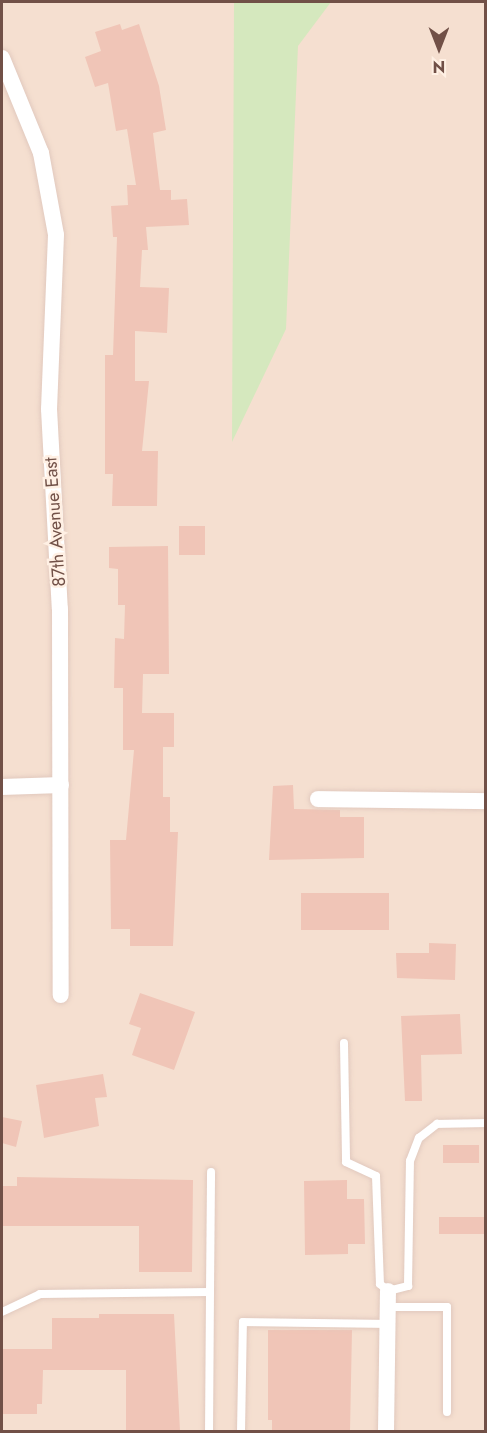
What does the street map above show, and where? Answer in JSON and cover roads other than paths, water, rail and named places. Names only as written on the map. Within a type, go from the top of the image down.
[{"type":"street","name":"87th Avenue East","points":[[2,58],[41,153],[56,235],[49,409],[59,576],[62,785],[61,995]]},
{"type":"street","points":[[2,787],[62,785]]},
{"type":"street","points":[[318,799],[486,801]]},
{"type":"street","points":[[386,1431],[388,1307]]},
{"type":"lane","points":[[344,1043],[346,1162],[376,1176],[380,1284],[388,1307]]},
{"type":"lane","points":[[388,1307],[408,1286],[410,1161],[419,1138],[437,1124],[486,1123]]},
{"type":"lane","points":[[209,1431],[211,1172]]},
{"type":"lane","points":[[2,1312],[39,1294],[210,1292]]},
{"type":"lane","points":[[242,1431],[243,1322],[388,1307],[447,1307],[447,1412]]}]
